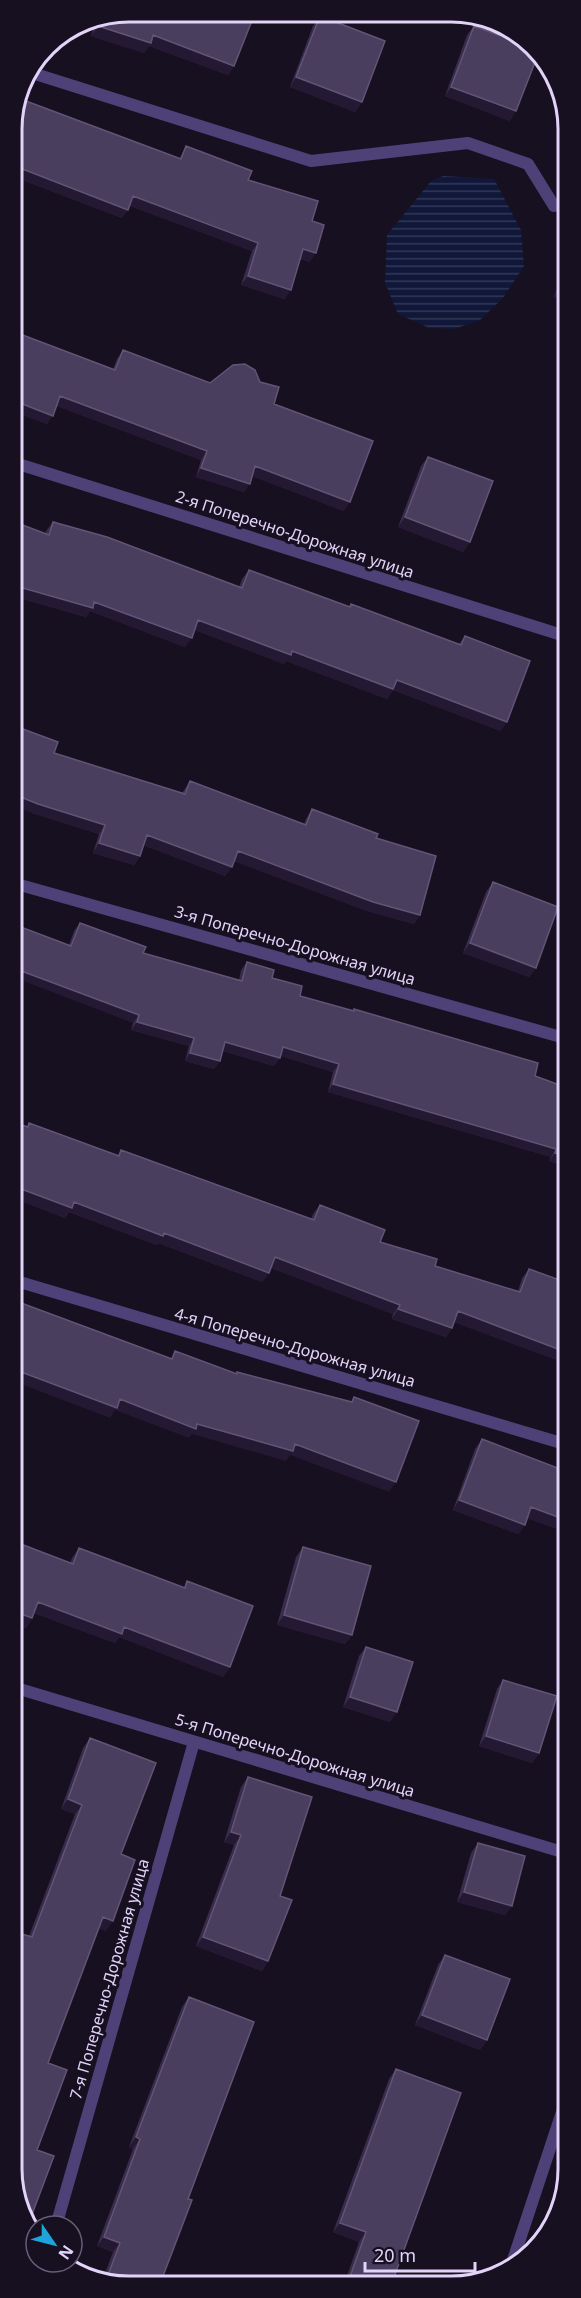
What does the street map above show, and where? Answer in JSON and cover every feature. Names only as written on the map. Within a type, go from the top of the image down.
[{"type":"street","points":[[38,75],[311,161],[468,143],[528,164],[554,206]]},
{"type":"street","name":"2-я Поперечно-Дорожная улица","points":[[23,465],[558,635]]},
{"type":"street","name":"3-я Поперечно-Дорожная улица","points":[[23,886],[558,1036]]},
{"type":"street","name":"4-я Поперечно-Дорожная улица","points":[[22,1283],[558,1442]]},
{"type":"street","name":"5-я Поперечно-Дорожная улица","points":[[22,1690],[558,1851]]},
{"type":"street","name":"7-я Поперечно-Дорожная улица","points":[[59,2214],[194,1742]]},
{"type":"street","points":[[515,2254],[558,2124]]},
{"type":"water","points":[[443,176],[494,179],[521,230],[524,266],[503,298],[479,321],[453,329],[429,328],[398,314],[385,283],[387,235],[431,181]]},
{"type":"building","points":[[317,22],[337,22],[385,41],[362,102],[296,77]]},
{"type":"building","points":[[123,23],[251,23],[234,66],[153,35],[151,43],[101,27]]},
{"type":"building","points":[[474,26],[507,38],[535,63],[516,111],[451,87]]},
{"type":"building","points":[[26,101],[181,159],[186,146],[252,171],[248,180],[318,201],[312,221],[324,225],[316,253],[303,249],[291,290],[248,276],[258,243],[133,196],[128,210],[23,169],[23,116]]},
{"type":"building","points":[[23,335],[115,370],[123,350],[210,383],[233,365],[245,364],[255,370],[260,382],[279,387],[274,404],[373,441],[350,502],[255,466],[250,484],[201,468],[207,451],[60,396],[53,416],[23,404]]},
{"type":"building","points":[[428,457],[493,481],[470,542],[405,517]]},
{"type":"building","points":[[53,522],[107,537],[242,588],[249,570],[350,607],[351,604],[461,645],[465,636],[530,661],[507,722],[397,680],[393,689],[292,651],[291,655],[198,620],[192,638],[94,602],[93,608],[23,588],[23,525],[49,535]]},
{"type":"building","points":[[23,729],[58,742],[54,753],[185,794],[190,781],[306,825],[312,809],[378,834],[376,838],[436,856],[420,915],[373,902],[238,851],[232,867],[147,835],[140,856],[99,843],[105,825],[23,798]]},
{"type":"building","points":[[493,882],[558,907],[536,968],[470,943]]},
{"type":"building","points":[[80,923],[146,947],[143,953],[242,981],[247,962],[274,970],[272,978],[302,986],[300,996],[354,1011],[354,1009],[538,1063],[535,1076],[558,1084],[558,1154],[555,1153],[556,1149],[333,1084],[339,1064],[283,1047],[280,1058],[225,1042],[220,1061],[190,1053],[194,1038],[137,1022],[139,1015],[23,971],[23,928],[71,946]]},
{"type":"building","points":[[29,1123],[119,1156],[121,1150],[314,1220],[320,1205],[385,1230],[380,1242],[437,1259],[435,1266],[520,1292],[529,1269],[558,1279],[558,1349],[458,1311],[452,1328],[398,1309],[400,1305],[275,1257],[269,1273],[74,1202],[72,1208],[22,1190],[23,1125],[28,1127]]},
{"type":"building","points":[[22,1303],[172,1359],[175,1351],[237,1374],[237,1372],[352,1402],[354,1397],[419,1421],[396,1482],[295,1444],[293,1451],[197,1424],[196,1429],[120,1399],[117,1408],[22,1373]]},
{"type":"building","points":[[482,1439],[558,1468],[558,1517],[531,1507],[525,1525],[459,1500]]},
{"type":"building","points":[[22,1545],[73,1564],[79,1548],[185,1588],[187,1581],[253,1606],[230,1667],[124,1627],[122,1634],[38,1602],[32,1618],[22,1614]]},
{"type":"building","points":[[303,1547],[371,1566],[352,1635],[284,1615]]},
{"type":"building","points":[[366,1647],[413,1662],[397,1712],[350,1697]]},
{"type":"building","points":[[503,1680],[557,1696],[539,1753],[486,1736]]},
{"type":"building","points":[[90,1738],[156,1763],[121,1854],[135,1860],[113,1921],[103,1917],[48,2063],[67,2070],[37,2150],[54,2156],[33,2213],[26,2196],[22,2168],[22,1934],[32,1937],[82,1805],[68,1799]]},
{"type":"building","points":[[248,1777],[312,1797],[280,1896],[292,1900],[268,1961],[203,1937],[241,1835],[231,1832]]},
{"type":"building","points":[[478,1843],[525,1856],[512,1906],[464,1892]]},
{"type":"building","points":[[445,1955],[510,1979],[487,2040],[422,2015]]},
{"type":"building","points":[[189,1997],[254,2022],[188,2199],[192,2200],[163,2276],[130,2276],[109,2273],[120,2243],[104,2237],[140,2139],[136,2137]]},
{"type":"building","points":[[396,2069],[461,2093],[394,2276],[350,2276],[366,2232],[340,2223]]}]
